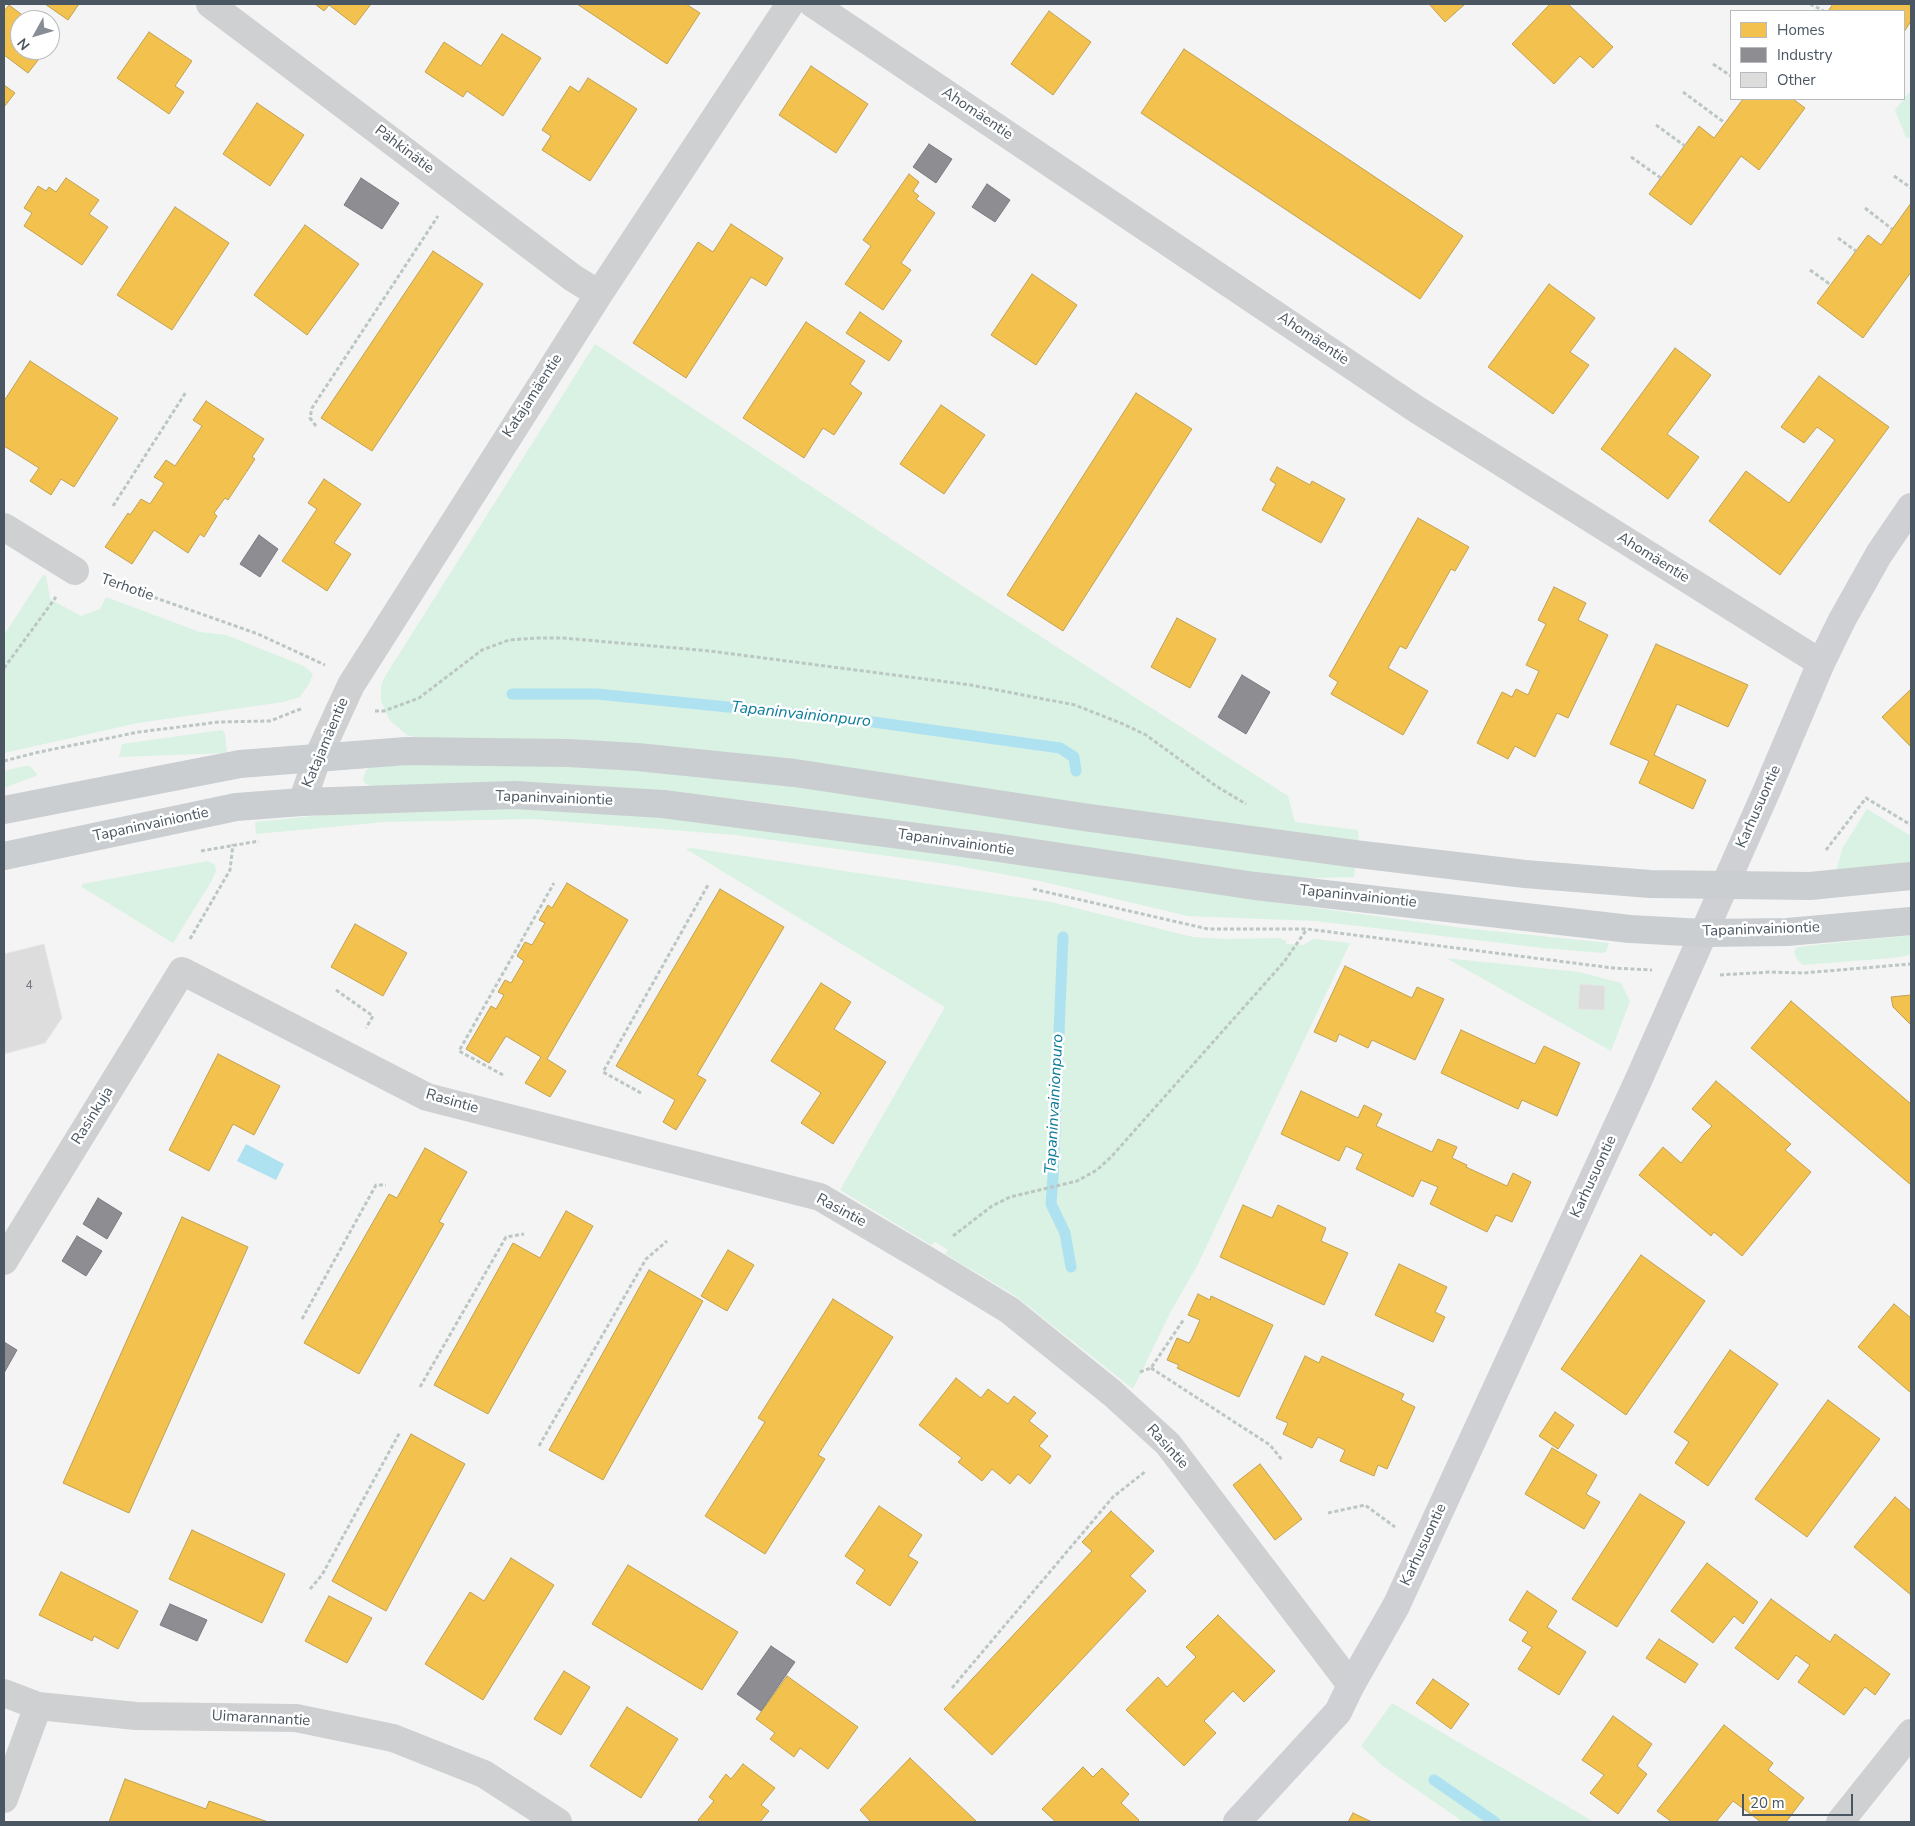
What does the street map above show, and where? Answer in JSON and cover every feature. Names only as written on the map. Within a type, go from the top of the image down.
[{"type":"main road","points":[[4,810],[240,764],[406,751],[568,752],[795,772],[1083,817],[1525,874],[1650,884],[1810,886],[1911,876]]},
{"type":"main road","name":"Tapaninvainiontie","points":[[4,856],[236,807],[302,802],[514,795],[663,804],[993,847],[1255,886],[1630,929],[1704,933],[1787,932],[1911,921]]},
{"type":"street","name":"Pähkinätie","points":[[210,4],[574,278],[599,294]]},
{"type":"street","name":"Katajamäentie","points":[[302,802],[317,759],[351,685],[599,294],[790,4]]},
{"type":"street","name":"Ahomäentie","points":[[813,4],[1416,409],[1821,663]]},
{"type":"street","name":"Karhusuontie","points":[[1238,1822],[1338,1712],[1351,1685],[1396,1606],[1638,1081],[1726,884],[1821,663],[1842,620],[1879,554],[1911,507]]},
{"type":"street","points":[[4,527],[75,571]]},
{"type":"street","name":"Rasintie","points":[[182,971],[427,1097],[820,1197],[1009,1310],[1112,1393],[1168,1444],[1351,1685]]},
{"type":"street","name":"Rasinkuja","points":[[4,1260],[182,971]]},
{"type":"street","name":"Uimarannantie","points":[[4,1693],[38,1706],[136,1716],[296,1718],[393,1738],[484,1774],[558,1822]]},
{"type":"street","points":[[4,1799],[38,1706]]},
{"type":"street","points":[[1840,1822],[1911,1733]]},
{"type":"path","points":[[1810,4],[1822,10]]},
{"type":"path","points":[[1713,64],[1730,75]]},
{"type":"path","points":[[1682,92],[1725,123]]},
{"type":"path","points":[[1656,125],[1685,146]]},
{"type":"path","points":[[1631,158],[1661,178]]},
{"type":"path","points":[[1894,176],[1911,188]]},
{"type":"path","points":[[316,426],[310,418],[312,408],[456,189]]},
{"type":"path","points":[[1865,208],[1892,229]]},
{"type":"path","points":[[1838,238],[1856,250]]},
{"type":"path","points":[[1810,270],[1831,285]]},
{"type":"path","points":[[113,506],[186,392]]},
{"type":"path","points":[[4,668],[75,571]]},
{"type":"path","name":"Terhotie","points":[[75,571],[119,584],[258,634],[328,666],[324,673]]},
{"type":"path","points":[[384,711],[419,698],[482,650],[509,640],[563,638],[710,651],[971,685],[1075,705],[1146,735],[1216,786],[1248,805]]},
{"type":"path","points":[[4,761],[139,732],[218,722],[270,721],[300,708],[305,703]]},
{"type":"path","points":[[1824,852],[1836,834],[1866,798],[1911,826]]},
{"type":"path","points":[[195,852],[264,840]]},
{"type":"path","points":[[182,971],[185,947],[230,870],[233,846]]},
{"type":"path","points":[[503,1075],[459,1051],[554,883]]},
{"type":"path","points":[[640,1093],[603,1072],[708,885]]},
{"type":"path","points":[[1032,889],[1208,929],[1307,929],[1613,968],[1687,971],[1719,975],[1770,972],[1803,973],[1911,964]]},
{"type":"path","points":[[925,1259],[992,1206],[1010,1197],[1066,1184],[1088,1176],[1112,1156],[1284,962],[1307,929]]},
{"type":"path","points":[[336,990],[373,1016],[350,1057]]},
{"type":"path","points":[[302,1319],[376,1185],[386,1185]]},
{"type":"path","points":[[420,1387],[506,1237],[524,1234]]},
{"type":"path","points":[[538,1446],[646,1259],[667,1241]]},
{"type":"path","points":[[1112,1393],[1125,1378],[1151,1368],[1184,1319]]},
{"type":"path","points":[[1151,1368],[1270,1445],[1282,1460]]},
{"type":"path","points":[[310,1589],[322,1575],[400,1432]]},
{"type":"path","points":[[952,1688],[1112,1497],[1153,1466]]},
{"type":"path","points":[[1328,1513],[1365,1505],[1399,1530]]},
{"type":"green space","points":[[1911,90],[1911,137],[1906,138],[1895,110],[1905,100]]},
{"type":"green space","points":[[595,344],[967,589],[1288,796],[1295,822],[1358,830],[1359,843],[418,738],[407,735],[390,721],[381,701],[381,686],[384,678]]},
{"type":"green space","points":[[43,575],[46,576],[50,599],[81,616],[100,609],[106,597],[200,632],[226,635],[304,666],[313,674],[300,697],[283,702],[138,723],[4,753],[4,635]]},
{"type":"green space","points":[[222,730],[225,734],[227,753],[119,757],[122,744]]},
{"type":"green space","points":[[459,763],[561,763],[780,783],[1355,867],[1354,877],[1272,876],[776,804],[708,796],[633,789],[374,787],[365,783],[363,779],[366,770],[374,766]]},
{"type":"green space","points":[[30,766],[38,775],[4,788],[4,771]]},
{"type":"green space","points":[[504,807],[614,812],[804,831],[1251,899],[1463,928],[1609,943],[1606,952],[1603,953],[1543,948],[1316,921],[1188,916],[1040,881],[947,864],[735,835],[533,819],[384,822],[256,834],[255,822],[334,814]]},
{"type":"green space","points":[[1867,809],[1911,836],[1911,864],[1836,871],[1843,847]]},
{"type":"green space","points":[[691,848],[1051,902],[1193,937],[1226,939],[1280,938],[1286,941],[1286,944],[1304,945],[1313,939],[1350,943],[1198,1264],[1170,1313],[1133,1389],[1014,1295],[945,1254],[948,1250],[935,1242],[931,1245],[840,1190],[945,1007],[686,849]]},
{"type":"green space","points":[[208,861],[215,865],[216,871],[173,943],[82,887],[82,884]]},
{"type":"green space","points":[[1911,935],[1911,955],[1891,958],[1803,965],[1796,958],[1794,951],[1797,947]]},
{"type":"green space","points":[[1446,958],[1579,972],[1621,983],[1630,1001],[1611,1051]]},
{"type":"green space","points":[[1392,1703],[1594,1822],[1463,1822],[1383,1766],[1361,1746]]},
{"type":"water","points":[[246,1144],[284,1164],[276,1180],[237,1161]]},
{"type":"building: Homes","points":[[45,4],[79,4],[68,20],[60,14],[60,10],[54,10]]},
{"type":"building: Homes","points":[[315,4],[371,4],[355,25],[329,5],[324,11]]},
{"type":"building: Homes","points":[[577,4],[686,4],[700,13],[667,64]]},
{"type":"building: Homes","points":[[1429,4],[1465,4],[1445,22]]},
{"type":"building: Homes","points":[[1550,4],[1568,4],[1613,47],[1593,68],[1580,56],[1554,84],[1512,44]]},
{"type":"building: Homes","points":[[1833,4],[1911,4],[1911,21],[1905,30],[1905,10],[1829,10]]},
{"type":"building: Homes","points":[[9,5],[16,10],[10,10],[10,60],[4,55],[4,11]]},
{"type":"building: Homes","points":[[1049,11],[1091,42],[1053,95],[1011,64]]},
{"type":"building: Homes","points":[[149,32],[192,61],[175,86],[184,92],[169,114],[117,78]]},
{"type":"building: Homes","points":[[502,34],[541,58],[503,116],[467,91],[463,97],[425,72],[444,42],[481,66]]},
{"type":"building: Homes","points":[[1184,49],[1463,236],[1420,299],[1141,113]]},
{"type":"building: Homes","points":[[11,60],[38,60],[28,73]]},
{"type":"building: Homes","points":[[811,66],[868,104],[836,153],[779,115]]},
{"type":"building: Homes","points":[[588,78],[637,109],[590,181],[542,150],[551,136],[542,130],[570,86],[579,92]]},
{"type":"building: Homes","points":[[4,85],[15,93],[4,107]]},
{"type":"building: Homes","points":[[1742,100],[1794,100],[1805,108],[1759,170],[1741,156],[1691,225],[1649,194],[1699,126],[1714,138]]},
{"type":"building: Homes","points":[[257,103],[304,135],[270,186],[223,154]]},
{"type":"building: Homes","points":[[909,174],[919,182],[913,191],[919,196],[916,199],[935,213],[901,263],[911,270],[883,310],[845,284],[871,246],[863,240]]},
{"type":"building: Homes","points":[[66,178],[99,200],[89,214],[108,227],[82,265],[24,226],[32,213],[24,208],[38,186],[46,191],[49,187],[56,192]]},
{"type":"building: Homes","points":[[1911,203],[1911,272],[1863,338],[1817,303],[1868,235],[1881,245]]},
{"type":"building: Homes","points":[[175,207],[229,243],[172,330],[117,295]]},
{"type":"building: Homes","points":[[731,224],[783,258],[766,286],[751,277],[686,378],[633,343],[698,242],[713,252]]},
{"type":"building: Homes","points":[[305,225],[359,264],[307,335],[254,295]]},
{"type":"building: Homes","points":[[433,251],[483,284],[372,451],[321,418]]},
{"type":"building: Homes","points":[[1032,274],[1077,305],[1036,365],[991,335]]},
{"type":"building: Homes","points":[[1549,284],[1595,318],[1570,352],[1589,365],[1553,414],[1488,367]]},
{"type":"building: Homes","points":[[860,312],[902,341],[889,361],[846,333]]},
{"type":"building: Homes","points":[[806,322],[865,361],[850,384],[862,393],[834,435],[823,428],[804,458],[743,418]]},
{"type":"building: Homes","points":[[1675,348],[1711,375],[1667,434],[1699,457],[1668,499],[1601,449]]},
{"type":"building: Homes","points":[[30,361],[118,418],[74,487],[61,479],[51,495],[30,481],[39,468],[4,446],[4,401]]},
{"type":"building: Homes","points":[[1819,376],[1889,427],[1780,575],[1709,521],[1746,471],[1789,503],[1835,440],[1817,427],[1804,443],[1781,427]]},
{"type":"building: Homes","points":[[1136,393],[1192,429],[1063,631],[1007,595]]},
{"type":"building: Homes","points":[[206,401],[264,439],[252,457],[255,459],[228,500],[225,498],[214,513],[217,516],[204,537],[200,534],[188,553],[154,530],[132,564],[105,547],[128,513],[130,515],[141,499],[150,504],[164,483],[154,477],[166,460],[175,466],[202,426],[193,420]]},
{"type":"building: Homes","points":[[941,405],[985,435],[944,494],[900,464]]},
{"type":"building: Homes","points":[[1277,467],[1310,485],[1312,481],[1345,499],[1321,543],[1262,510],[1276,484],[1270,480]]},
{"type":"building: Homes","points":[[324,479],[361,504],[334,543],[351,554],[327,591],[282,561],[317,509],[308,503]]},
{"type":"building: Homes","points":[[1418,518],[1469,547],[1455,571],[1451,569],[1406,649],[1400,646],[1388,668],[1428,691],[1403,735],[1331,694],[1338,682],[1329,676]]},
{"type":"building: Homes","points":[[1554,587],[1586,603],[1578,620],[1608,635],[1568,718],[1557,713],[1535,757],[1515,746],[1508,759],[1477,743],[1502,692],[1512,697],[1516,689],[1528,695],[1539,671],[1526,665],[1546,624],[1538,620]]},
{"type":"building: Homes","points":[[1177,618],[1216,639],[1190,688],[1151,667]]},
{"type":"building: Homes","points":[[1656,644],[1748,685],[1728,727],[1677,704],[1654,755],[1706,780],[1693,809],[1639,783],[1649,761],[1610,744]]},
{"type":"building: Homes","points":[[1911,689],[1911,747],[1882,717]]},
{"type":"building: Homes","points":[[567,883],[628,920],[547,1059],[566,1071],[550,1097],[525,1083],[541,1057],[506,1036],[489,1063],[466,1049],[491,1006],[496,1009],[504,995],[498,992],[505,980],[511,983],[524,961],[517,956],[525,942],[532,945],[545,923],[539,920],[548,905],[552,908]]},
{"type":"building: Homes","points":[[720,889],[784,927],[697,1075],[706,1080],[676,1130],[663,1122],[675,1100],[616,1066]]},
{"type":"building: Homes","points":[[355,924],[407,953],[383,996],[331,967]]},
{"type":"building: Homes","points":[[1345,966],[1412,998],[1417,987],[1444,999],[1415,1060],[1372,1040],[1368,1048],[1339,1034],[1336,1042],[1314,1032]]},
{"type":"building: Homes","points":[[821,983],[851,1002],[834,1029],[886,1062],[833,1144],[801,1123],[821,1093],[771,1061]]},
{"type":"building: Homes","points":[[1911,995],[1911,1025],[1893,1007],[1891,997]]},
{"type":"building: Homes","points":[[1791,1001],[1911,1104],[1911,1185],[1751,1048]]},
{"type":"building: Homes","points":[[1461,1030],[1535,1064],[1544,1046],[1580,1063],[1557,1116],[1522,1100],[1518,1109],[1441,1073]]},
{"type":"building: Homes","points":[[218,1054],[280,1086],[254,1135],[233,1124],[209,1171],[169,1150]]},
{"type":"building: Homes","points":[[1716,1081],[1791,1144],[1785,1150],[1811,1172],[1742,1256],[1714,1232],[1711,1236],[1639,1175],[1663,1147],[1681,1163],[1712,1126],[1692,1109]]},
{"type":"building: Homes","points":[[1301,1091],[1358,1118],[1364,1105],[1382,1114],[1376,1126],[1432,1152],[1438,1139],[1457,1147],[1452,1158],[1467,1165],[1466,1167],[1507,1186],[1513,1173],[1531,1182],[1512,1222],[1496,1215],[1487,1232],[1430,1204],[1438,1187],[1421,1180],[1413,1197],[1356,1169],[1363,1154],[1346,1146],[1339,1161],[1281,1134]]},
{"type":"building: Homes","points":[[425,1148],[467,1172],[439,1222],[444,1224],[359,1374],[304,1343],[389,1194],[397,1198]]},
{"type":"building: Homes","points":[[1243,1205],[1272,1218],[1278,1205],[1326,1228],[1321,1241],[1348,1253],[1324,1305],[1220,1257]]},
{"type":"building: Homes","points":[[566,1211],[593,1226],[488,1414],[434,1385],[513,1243],[540,1258]]},
{"type":"building: Homes","points":[[182,1217],[248,1247],[129,1513],[63,1483]]},
{"type":"building: Homes","points":[[728,1250],[754,1265],[727,1311],[701,1296]]},
{"type":"building: Homes","points":[[1641,1255],[1705,1301],[1626,1415],[1561,1369]]},
{"type":"building: Homes","points":[[1399,1264],[1447,1287],[1435,1312],[1445,1317],[1433,1342],[1375,1315]]},
{"type":"building: Homes","points":[[649,1270],[703,1301],[603,1480],[549,1450]]},
{"type":"building: Homes","points":[[1198,1294],[1210,1300],[1211,1296],[1273,1325],[1239,1397],[1177,1368],[1179,1365],[1167,1360],[1177,1338],[1189,1343],[1192,1338],[1200,1320],[1188,1315]]},
{"type":"building: Homes","points":[[833,1299],[893,1337],[818,1455],[825,1459],[765,1554],[705,1516],[765,1422],[758,1418]]},
{"type":"building: Homes","points":[[1894,1304],[1911,1318],[1911,1393],[1858,1347]]},
{"type":"building: Homes","points":[[1730,1350],[1778,1384],[1708,1486],[1675,1463],[1689,1442],[1674,1432]]},
{"type":"building: Homes","points":[[1305,1356],[1319,1363],[1322,1356],[1404,1394],[1401,1400],[1415,1407],[1387,1469],[1378,1465],[1374,1476],[1340,1461],[1345,1450],[1318,1437],[1312,1448],[1283,1434],[1288,1423],[1276,1418]]},
{"type":"building: Homes","points":[[956,1378],[981,1398],[988,1389],[1008,1404],[1014,1396],[1036,1413],[1029,1421],[1048,1436],[1039,1446],[1051,1456],[1030,1484],[1018,1474],[1010,1484],[992,1469],[982,1481],[958,1462],[962,1458],[919,1425]]},
{"type":"building: Homes","points":[[1828,1400],[1880,1439],[1807,1537],[1755,1499]]},
{"type":"building: Homes","points":[[1555,1412],[1574,1425],[1558,1449],[1539,1436]]},
{"type":"building: Homes","points":[[411,1434],[465,1464],[386,1611],[332,1581]]},
{"type":"building: Homes","points":[[1552,1448],[1597,1475],[1586,1494],[1600,1502],[1584,1529],[1525,1494]]},
{"type":"building: Homes","points":[[1260,1464],[1302,1519],[1275,1540],[1233,1485]]},
{"type":"building: Homes","points":[[1640,1494],[1685,1522],[1617,1627],[1572,1599]]},
{"type":"building: Homes","points":[[1895,1497],[1911,1511],[1911,1595],[1854,1547]]},
{"type":"building: Homes","points":[[879,1506],[922,1535],[908,1556],[918,1562],[890,1606],[856,1583],[865,1570],[845,1556]]},
{"type":"building: Homes","points":[[1111,1511],[1154,1551],[1130,1576],[1146,1591],[992,1755],[944,1709],[1092,1551],[1082,1542]]},
{"type":"building: Homes","points":[[192,1530],[285,1574],[262,1623],[169,1579]]},
{"type":"building: Homes","points":[[511,1558],[554,1585],[483,1700],[425,1664],[470,1592],[484,1601]]},
{"type":"building: Homes","points":[[1707,1563],[1758,1602],[1743,1624],[1734,1616],[1713,1643],[1671,1611]]},
{"type":"building: Homes","points":[[628,1565],[738,1632],[702,1690],[592,1624]]},
{"type":"building: Homes","points":[[61,1572],[138,1611],[118,1649],[94,1636],[92,1641],[39,1615]]},
{"type":"building: Homes","points":[[1527,1591],[1557,1611],[1547,1627],[1586,1652],[1559,1695],[1518,1669],[1532,1647],[1522,1641],[1528,1632],[1509,1620]]},
{"type":"building: Homes","points":[[329,1596],[372,1618],[347,1663],[305,1641]]},
{"type":"building: Homes","points":[[1771,1599],[1830,1642],[1835,1634],[1890,1674],[1875,1695],[1865,1687],[1844,1715],[1798,1682],[1810,1665],[1796,1655],[1778,1680],[1735,1648]]},
{"type":"building: Homes","points":[[1218,1615],[1275,1671],[1244,1702],[1233,1691],[1204,1721],[1216,1733],[1184,1766],[1126,1710],[1158,1677],[1167,1687],[1196,1657],[1186,1647]]},
{"type":"building: Homes","points":[[1659,1639],[1698,1664],[1685,1683],[1646,1658]]},
{"type":"building: Homes","points":[[564,1671],[590,1687],[561,1735],[534,1719]]},
{"type":"building: Homes","points":[[787,1676],[858,1727],[828,1769],[800,1748],[794,1757],[770,1739],[775,1733],[756,1719]]},
{"type":"building: Homes","points":[[1433,1679],[1469,1704],[1451,1729],[1416,1703]]},
{"type":"building: Homes","points":[[627,1707],[678,1739],[641,1798],[590,1766]]},
{"type":"building: Homes","points":[[1613,1716],[1652,1744],[1637,1766],[1647,1774],[1618,1814],[1590,1793],[1604,1775],[1582,1760]]},
{"type":"building: Homes","points":[[1724,1725],[1773,1763],[1768,1770],[1804,1798],[1786,1822],[1761,1822],[1733,1801],[1716,1822],[1672,1822],[1657,1811]]},
{"type":"building: Homes","points":[[910,1758],[977,1822],[871,1822],[860,1810]]},
{"type":"building: Homes","points":[[743,1764],[775,1788],[761,1805],[769,1811],[760,1822],[700,1822],[698,1820],[714,1801],[709,1797],[726,1774],[731,1779]]},
{"type":"building: Homes","points":[[1083,1767],[1093,1777],[1102,1768],[1129,1794],[1121,1803],[1139,1820],[1137,1822],[1056,1822],[1042,1809]]},
{"type":"building: Homes","points":[[125,1779],[206,1809],[209,1801],[268,1822],[109,1822]]},
{"type":"building: Homes","points":[[1353,1813],[1372,1822],[1348,1822]]},
{"type":"building: Industry","points":[[929,144],[952,159],[936,183],[913,167]]},
{"type":"building: Industry","points":[[361,178],[399,203],[382,229],[344,205]]},
{"type":"building: Industry","points":[[987,184],[1010,200],[995,222],[972,207]]},
{"type":"building: Industry","points":[[259,535],[278,549],[260,577],[240,564]]},
{"type":"building: Industry","points":[[1242,675],[1270,692],[1246,734],[1218,717]]},
{"type":"building: Industry","points":[[98,1198],[122,1213],[107,1239],[83,1224]]},
{"type":"building: Industry","points":[[77,1236],[102,1251],[86,1276],[62,1261]]},
{"type":"building: Industry","points":[[4,1342],[17,1350],[4,1373]]},
{"type":"building: Industry","points":[[170,1604],[207,1620],[197,1641],[160,1625]]},
{"type":"building: Industry","points":[[771,1646],[795,1662],[761,1711],[737,1694]]},
{"type":"building: Other","points":[[44,944],[62,1018],[45,1043],[4,1054],[4,954]]},
{"type":"building: Other","points":[[1580,984],[1605,986],[1604,1010],[1578,1009]]},
{"type":"waterway","name":"Tapaninvainionpuro","points":[[512,694],[597,694],[859,720],[1060,748],[1074,757],[1076,771]]},
{"type":"waterway","name":"Tapaninvainionpuro","points":[[1063,937],[1051,1204],[1065,1233],[1071,1267]]},
{"type":"waterway","name":"Tapaninvainionpuro","points":[[1434,1780],[1495,1822]]}]
